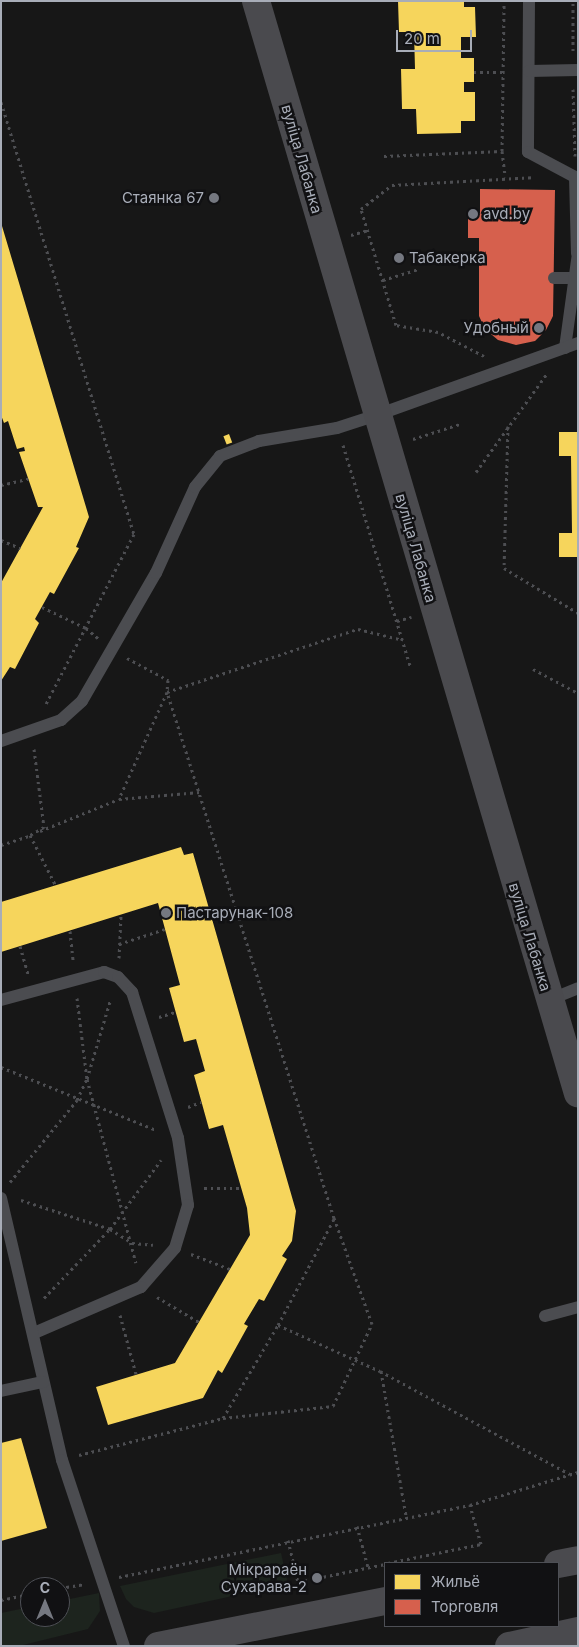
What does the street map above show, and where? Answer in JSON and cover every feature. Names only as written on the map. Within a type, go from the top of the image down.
[{"type":"main road","name":"вуліца Лабанка","points":[[256,1],[578,1094]]},
{"type":"main road","points":[[559,1564],[578,1560]]},
{"type":"main road","points":[[158,1646],[384,1601]]},
{"type":"main road","points":[[509,1646],[578,1631]]},
{"type":"lane","points":[[529,1],[528,152],[575,177],[578,253],[565,348]]},
{"type":"lane","points":[[529,71],[578,70]]},
{"type":"lane","points":[[554,278],[574,278]]},
{"type":"lane","points":[[1,741],[61,720],[82,701],[156,573],[196,488],[220,456],[259,441],[337,428],[578,343]]},
{"type":"lane","points":[[1,1000],[75,978],[104,972],[118,977],[132,992],[178,1138],[188,1205],[175,1248],[141,1287],[34,1333]]},
{"type":"lane","points":[[549,1000],[578,988]]},
{"type":"lane","points":[[1,1198],[34,1333],[43,1382],[62,1460],[124,1646]]},
{"type":"lane","points":[[545,1316],[578,1307]]},
{"type":"lane","points":[[1,1391],[43,1382]]},
{"type":"path","points":[[504,1],[502,151],[505,177],[392,185],[361,209],[396,325],[438,332],[507,369]]},
{"type":"path","points":[[474,72],[503,72]]},
{"type":"path","points":[[1,102],[134,534],[31,732],[44,827],[30,835]]},
{"type":"path","points":[[384,156],[502,151]]},
{"type":"path","points":[[383,280],[418,269]]},
{"type":"path","points":[[476,472],[565,348]]},
{"type":"path","points":[[413,439],[460,424]]},
{"type":"path","points":[[508,426],[504,568],[578,613]]},
{"type":"path","points":[[348,460],[410,666]]},
{"type":"path","points":[[1,485],[28,479]]},
{"type":"path","points":[[1,540],[20,548]]},
{"type":"path","points":[[42,607],[78,624]]},
{"type":"path","points":[[167,692],[358,629],[403,640]]},
{"type":"path","points":[[119,799],[167,692],[168,680],[130,659]]},
{"type":"path","points":[[533,669],[578,693]]},
{"type":"path","points":[[62,1460],[223,1418],[333,1406],[357,1360],[372,1324],[334,1218],[167,692]]},
{"type":"path","points":[[1,845],[119,799],[200,792]]},
{"type":"path","points":[[30,835],[56,886]]},
{"type":"path","points":[[8,1184],[77,1100],[87,1080],[118,977],[121,915]]},
{"type":"path","points":[[119,944],[165,930]]},
{"type":"path","points":[[70,931],[87,1080],[132,1243],[141,1287],[199,1322]]},
{"type":"path","points":[[20,946],[32,990]]},
{"type":"path","points":[[1,1067],[77,1100],[178,1138],[110,1230],[29,1313]]},
{"type":"path","points":[[185,1189],[241,1188]]},
{"type":"path","points":[[19,1200],[110,1230],[132,1243],[175,1248],[230,1270]]},
{"type":"path","points":[[223,1418],[278,1325],[334,1218]]},
{"type":"path","points":[[115,1298],[136,1374]]},
{"type":"path","points":[[278,1325],[380,1371],[570,1474]]},
{"type":"path","points":[[380,1371],[406,1516]]},
{"type":"path","points":[[70,1586],[406,1516],[470,1505],[578,1472]]},
{"type":"path","points":[[396,1562],[480,1544],[470,1505]]},
{"type":"path","points":[[357,1526],[368,1567]]},
{"type":"path","points":[[288,1540],[298,1582],[384,1564]]},
{"type":"path","points":[[1,1600],[20,1596]]},
{"type":"shaded area","points":[[281,1553],[288,1584],[154,1613],[134,1607],[126,1599],[120,1586]]},
{"type":"shaded area","points":[[99,1593],[100,1611],[88,1629],[19,1646],[1,1646],[1,1613],[20,1609],[20,1627],[70,1627],[70,1599]]},
{"type":"building: Жильё","points":[[398,1],[464,1],[464,7],[475,7],[476,37],[461,37],[461,58],[474,58],[474,82],[464,82],[464,92],[475,92],[475,121],[461,121],[461,133],[417,134],[416,109],[402,109],[401,69],[415,69],[414,32],[399,32]]},
{"type":"building: Жильё","points":[[2,226],[89,517],[76,547],[79,548],[54,594],[50,592],[35,619],[39,623],[15,669],[10,667],[1,681],[1,583],[43,507],[38,507],[19,452],[25,451],[24,447],[17,449],[8,421],[4,423],[1,415]]},
{"type":"building: Жильё","points":[[559,432],[578,432],[578,557],[559,557],[559,533],[572,533],[571,456],[559,456]]},
{"type":"building: Жильё","points":[[229,434],[232,442],[227,445],[223,436]]},
{"type":"building: Жильё","points":[[181,847],[184,855],[193,853],[296,1211],[292,1241],[282,1256],[287,1259],[264,1301],[259,1299],[244,1324],[248,1326],[222,1373],[218,1370],[203,1398],[108,1425],[96,1387],[175,1363],[250,1235],[247,1208],[223,1125],[209,1129],[194,1075],[205,1071],[196,1039],[184,1042],[169,988],[180,985],[158,903],[1,952],[1,902]]},
{"type":"building: Жильё","points":[[21,1438],[47,1528],[1,1541],[1,1443]]},
{"type":"building: Торговля","points":[[480,189],[555,190],[553,316],[546,330],[535,341],[516,345],[498,340],[485,329],[479,316],[479,238],[468,238],[468,213],[480,213]]},
{"type":"place","name":"Стаянка 67","points":[[214,198]]},
{"type":"place","name":"avd.by","points":[[473,214]]},
{"type":"place","name":"Табакерка","points":[[399,258]]},
{"type":"place","name":"Удобный","points":[[539,328]]},
{"type":"place","name":"Пастарунак-108","points":[[166,913]]},
{"type":"place","name":"Мікрараён Сухарава-2","points":[[317,1578]]}]
